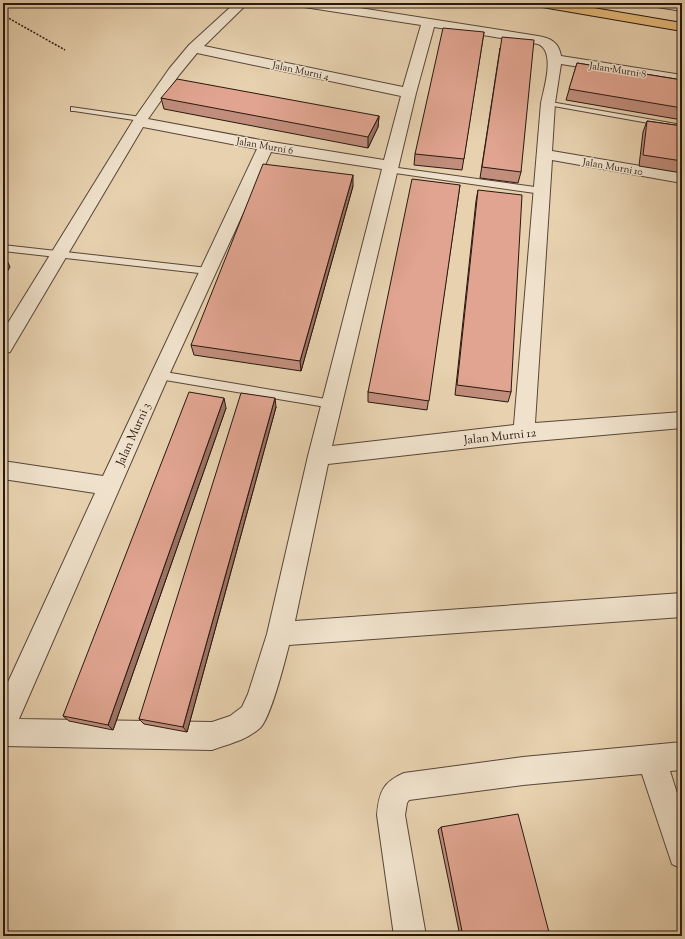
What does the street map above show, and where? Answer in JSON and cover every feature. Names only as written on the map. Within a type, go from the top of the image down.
[{"type":"main road","points":[[542,3],[682,27]]},
{"type":"street","points":[[3,346],[140,120],[174,72],[194,48],[242,3]]},
{"type":"street","points":[[304,3],[546,42],[552,47],[555,59],[548,103],[524,433]]},
{"type":"street","points":[[656,3],[682,7]]},
{"type":"street","points":[[3,732],[212,736],[238,727],[252,717],[261,696],[280,634],[319,456],[409,92],[429,22]]},
{"type":"street","name":"Jalan Murni 4","points":[[194,48],[409,92]]},
{"type":"street","name":"Jalan Murni 8","points":[[555,59],[682,79]]},
{"type":"street","name":"Jalan Murni 6","points":[[140,120],[266,146],[391,168]]},
{"type":"street","name":"Jalan Murni 3","points":[[3,723],[159,375],[266,146]]},
{"type":"street","name":"Jalan Murni 10","points":[[545,154],[682,178]]},
{"type":"street","name":"Jalan Murni 12","points":[[319,456],[524,433],[682,420]]},
{"type":"street","points":[[3,470],[109,486]]},
{"type":"street","points":[[280,634],[682,606]]},
{"type":"street","points":[[410,936],[391,816],[392,801],[398,790],[404,787],[523,771],[682,756]]},
{"type":"street","points":[[652,760],[682,854]]},
{"type":"lane","points":[[548,103],[682,126]]},
{"type":"lane","points":[[74,109],[140,120]]},
{"type":"lane","points":[[391,168],[542,191]]},
{"type":"lane","points":[[3,248],[208,271]]},
{"type":"lane","points":[[159,375],[332,404]]},
{"type":"path","points":[[3,16],[65,50]]},
{"type":"building","points":[[443,28],[484,32],[464,159],[415,154]]},
{"type":"building","points":[[502,37],[534,40],[521,172],[482,167]]},
{"type":"building","points":[[577,63],[682,80],[682,108],[569,89]]},
{"type":"building","points":[[177,79],[379,116],[368,137],[161,98]]},
{"type":"building","points":[[647,121],[682,126],[682,161],[643,155]]},
{"type":"building","points":[[263,164],[353,175],[300,361],[191,345]]},
{"type":"building","points":[[412,179],[460,185],[429,401],[368,392]]},
{"type":"building","points":[[478,190],[522,195],[511,392],[457,385]]},
{"type":"building","points":[[189,392],[224,398],[108,725],[63,716]]},
{"type":"building","points":[[241,393],[275,398],[183,727],[139,719]]},
{"type":"building","points":[[518,814],[550,936],[463,936],[441,827]]}]
